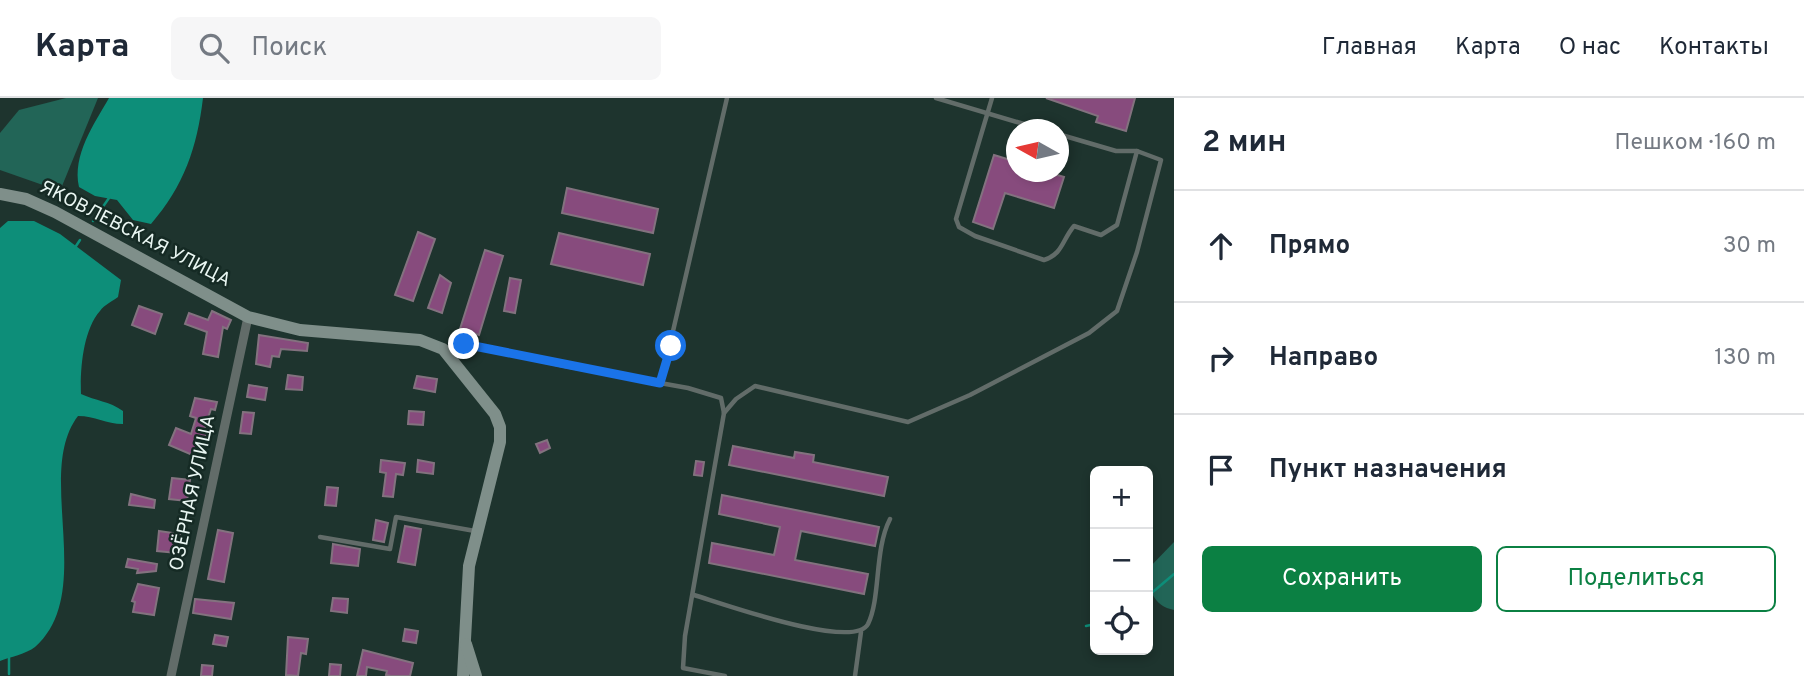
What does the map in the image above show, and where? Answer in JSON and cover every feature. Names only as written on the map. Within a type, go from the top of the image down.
[{"type":"street","name":"ЯКОВЛЕВСКАЯ УЛИЦА","points":[[0,194],[26,199],[55,212],[248,317],[300,330],[419,340],[443,349]]},
{"type":"street","name":"ОЗЁРНАЯ УЛИЦА","points":[[170,676],[248,317]]},
{"type":"street","points":[[443,349],[483,396],[500,427],[500,442],[475,531],[469,566],[463,676]]},
{"type":"street","points":[[464,640],[476,676]]},
{"type":"lane","points":[[660,383],[727,98]]},
{"type":"lane","points":[[936,98],[1007,119]]},
{"type":"lane","points":[[992,98],[958,207],[959,227],[975,236],[1044,260],[1061,251],[1066,235],[1074,226],[1101,235],[1117,225],[1137,152]]},
{"type":"lane","points":[[724,413],[736,399],[755,386],[908,422],[970,396],[1108,321],[1117,312],[1126,285],[1161,160],[1137,152],[1116,151],[1069,137]]},
{"type":"lane","points":[[443,349],[464,344],[660,383],[721,398],[724,413],[685,636],[683,668],[725,676]]},
{"type":"lane","points":[[320,537],[390,549],[396,517],[475,531]]},
{"type":"lane","points":[[694,596],[803,627],[847,635],[860,631],[867,625],[878,558],[890,519]]},
{"type":"lane","points":[[855,676],[860,631]]},
{"type":"shaded area","points":[[66,98],[98,98],[60,191],[0,170],[0,133],[19,110]]},
{"type":"shaded area","points":[[109,98],[203,98],[193,150],[187,166],[172,195],[151,224],[133,220],[117,200],[95,196],[79,187],[81,152]]},
{"type":"shaded area","points":[[8,221],[34,221],[60,234],[121,280],[118,297],[94,319],[86,339],[81,394],[123,411],[123,424],[78,416],[66,440],[61,468],[64,565],[62,596],[53,624],[35,647],[0,661],[0,228]]},
{"type":"shaded area","points":[[1174,542],[1174,610],[1161,605],[1153,596],[1153,564]]},
{"type":"building","points":[[1046,98],[1135,98],[1126,131],[1096,122],[1098,116]]},
{"type":"building","points":[[994,155],[1006,159],[1006,182],[1062,182],[1054,208],[1005,193],[993,229],[973,222]]},
{"type":"building","points":[[567,188],[658,209],[653,233],[562,213]]},
{"type":"building","points":[[418,232],[435,239],[413,301],[395,295]]},
{"type":"building","points":[[559,233],[650,254],[643,285],[551,264]]},
{"type":"building","points":[[485,250],[503,256],[479,335],[460,329]]},
{"type":"building","points":[[440,275],[451,283],[442,313],[428,308]]},
{"type":"building","points":[[510,278],[521,280],[515,313],[504,311]]},
{"type":"building","points":[[139,306],[162,314],[155,334],[132,325]]},
{"type":"building","points":[[212,311],[231,320],[227,329],[223,327],[218,357],[203,354],[207,332],[185,324],[189,313],[208,320]]},
{"type":"building","points":[[259,335],[308,343],[307,351],[281,349],[279,357],[272,356],[270,367],[256,364]]},
{"type":"building","points":[[288,375],[303,377],[302,390],[286,389]]},
{"type":"building","points":[[417,376],[437,379],[435,392],[414,388]]},
{"type":"building","points":[[249,385],[267,388],[265,400],[247,397]]},
{"type":"building","points":[[195,398],[217,402],[215,410],[211,409],[204,430],[208,430],[197,457],[169,445],[176,428],[191,434],[196,418],[190,416]]},
{"type":"building","points":[[409,411],[424,412],[423,425],[408,424]]},
{"type":"building","points":[[243,412],[254,413],[251,434],[240,433]]},
{"type":"building","points":[[547,440],[550,448],[540,453],[536,444]]},
{"type":"building","points":[[733,446],[794,458],[795,452],[814,455],[813,462],[888,477],[884,496],[729,465]]},
{"type":"building","points":[[381,460],[405,463],[403,475],[396,474],[393,497],[383,496],[386,473],[380,472]]},
{"type":"building","points":[[418,460],[434,463],[433,474],[417,472]]},
{"type":"building","points":[[696,461],[704,462],[702,476],[694,475]]},
{"type":"building","points":[[172,478],[190,480],[187,501],[169,499]]},
{"type":"building","points":[[327,487],[338,488],[336,506],[325,505]]},
{"type":"building","points":[[131,494],[155,500],[154,508],[129,505]]},
{"type":"building","points":[[722,495],[879,527],[875,546],[801,531],[795,560],[868,574],[864,594],[709,563],[712,543],[774,555],[780,527],[719,514]]},
{"type":"building","points":[[376,520],[388,523],[384,542],[373,540]]},
{"type":"building","points":[[405,526],[421,529],[415,565],[398,562]]},
{"type":"building","points":[[218,530],[233,533],[224,582],[208,579]]},
{"type":"building","points":[[159,531],[180,534],[177,553],[157,551]]},
{"type":"building","points":[[333,544],[360,549],[358,566],[331,563]]},
{"type":"building","points":[[128,559],[157,564],[156,571],[137,573],[138,569],[126,567]]},
{"type":"building","points":[[138,584],[159,588],[154,615],[133,612],[135,602],[132,601]]},
{"type":"building","points":[[333,598],[348,599],[347,613],[331,611]]},
{"type":"building","points":[[195,599],[234,603],[231,619],[193,613]]},
{"type":"building","points":[[405,629],[418,631],[416,643],[403,641]]},
{"type":"building","points":[[215,635],[228,637],[226,646],[213,644]]},
{"type":"building","points":[[288,637],[308,639],[306,654],[301,653],[298,676],[286,675]]},
{"type":"building","points":[[363,650],[413,663],[410,676],[386,675],[387,671],[367,667],[366,676],[357,676]]},
{"type":"building","points":[[330,664],[341,665],[340,676],[329,676]]},
{"type":"building","points":[[202,665],[213,666],[212,676],[201,676]]},
{"type":"waterway","points":[[93,221],[109,198]]},
{"type":"waterway","points":[[76,246],[80,240]]},
{"type":"waterway","points":[[1153,592],[1174,574]]},
{"type":"waterway","points":[[1086,626],[1090,625]]},
{"type":"waterway","points":[[9,657],[9,674]]},
{"type":"route","points":[[464,344],[660,383],[671,346]]}]
